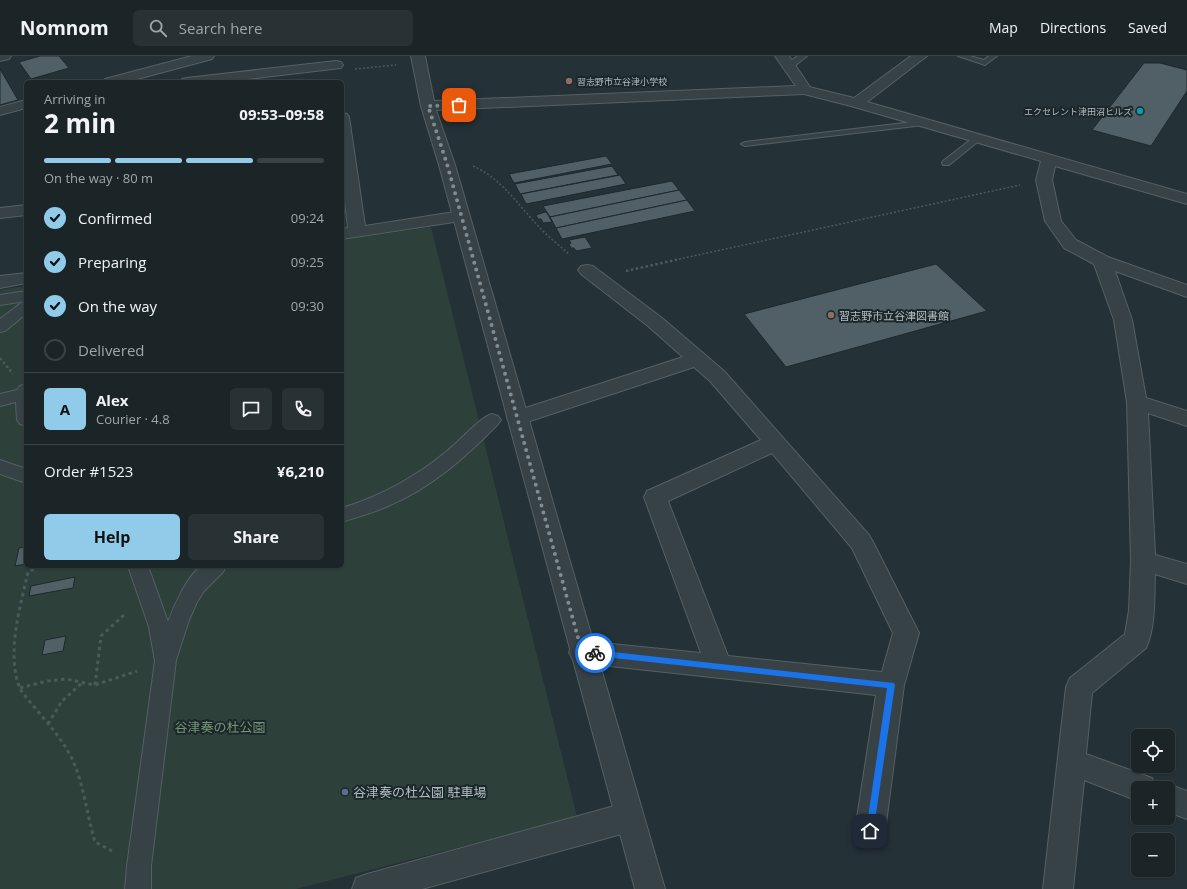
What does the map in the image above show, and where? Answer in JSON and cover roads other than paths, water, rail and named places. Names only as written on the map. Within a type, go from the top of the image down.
[{"type":"street","points":[[0,57],[4,56]]},
{"type":"street","points":[[125,80],[161,75],[207,56]]},
{"type":"street","points":[[418,56],[428,106],[447,164],[582,652],[650,889]]},
{"type":"street","points":[[856,103],[920,56]]},
{"type":"street","points":[[785,61],[805,90]]},
{"type":"street","points":[[207,80],[336,67]]},
{"type":"street","points":[[428,106],[805,90],[977,138],[1047,170],[1187,199]]},
{"type":"street","points":[[0,111],[24,105]]},
{"type":"street","points":[[344,152],[350,233],[461,216]]},
{"type":"street","points":[[1047,170],[1053,221],[1070,244],[1102,261],[1187,291]]},
{"type":"street","points":[[0,213],[24,210]]},
{"type":"street","points":[[1058,889],[1079,687],[1137,640],[1141,610],[1143,561],[1137,402],[1123,320],[1102,261]]},
{"type":"street","points":[[590,274],[654,322],[717,376],[861,542],[906,633],[891,685],[870,831]]},
{"type":"street","points":[[0,282],[24,278]]},
{"type":"street","points":[[0,300],[24,296]]},
{"type":"street","points":[[0,327],[24,308]]},
{"type":"street","points":[[517,418],[697,359]]},
{"type":"street","points":[[0,400],[24,392]]},
{"type":"street","points":[[1137,402],[1187,419]]},
{"type":"street","points":[[344,514],[382,500],[417,482],[458,453],[492,420]]},
{"type":"street","points":[[719,666],[655,497],[775,443]]},
{"type":"street","points":[[0,467],[24,475]]},
{"type":"street","points":[[1143,561],[1187,574]]},
{"type":"street","points":[[139,568],[146,594],[160,627],[166,661]]},
{"type":"street","points":[[138,889],[139,866],[166,661],[183,606],[194,587],[208,571],[213,568]]},
{"type":"street","points":[[582,652],[891,685]]},
{"type":"street","points":[[1072,762],[1131,784]]},
{"type":"street","points":[[1175,801],[1187,805]]},
{"type":"street","points":[[367,889],[399,885],[629,817]]},
{"type":"lane","points":[[785,61],[803,56]]},
{"type":"lane","points":[[962,56],[985,63],[993,56]]},
{"type":"lane","points":[[746,144],[921,123]]},
{"type":"lane","points":[[946,163],[977,138]]},
{"type":"place","name":"習志野市立谷津小学校","points":[[569,81]]},
{"type":"place","name":"エクセレント津田沼ヒルズ","points":[[1140,111]]},
{"type":"place","name":"習志野市立谷津図書館","points":[[831,315]]},
{"type":"place","name":"谷津奏の杜公園 駐車場","points":[[345,792]]},
{"type":"park label","name":"谷津奏の杜公園","points":[[220,727]]}]
